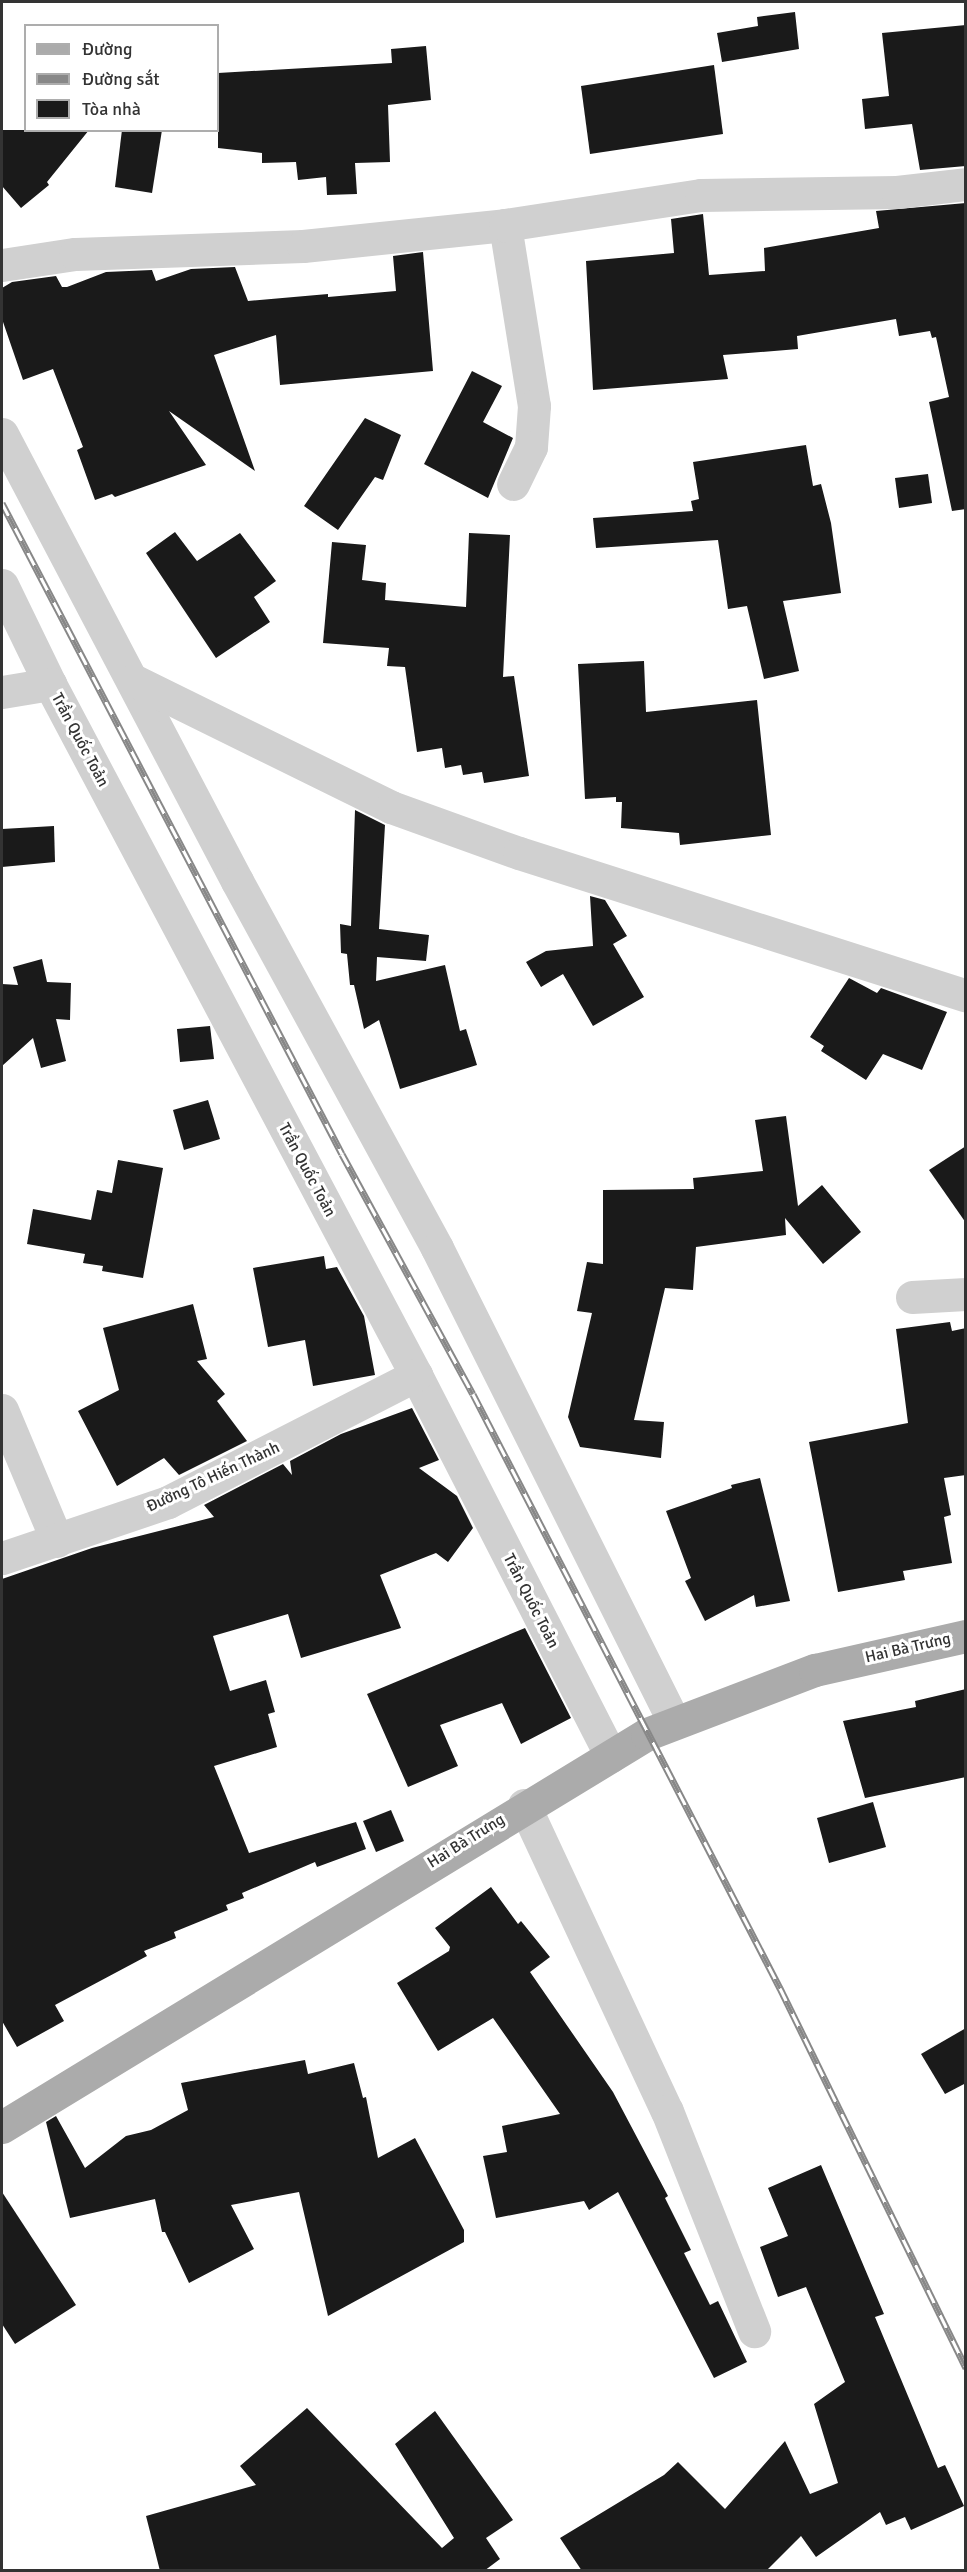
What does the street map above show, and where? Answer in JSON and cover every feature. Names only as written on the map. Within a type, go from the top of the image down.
[{"type":"main road","name":"Hai Bà Trưng","points":[[2,2127],[524,1805],[674,1722],[815,1670],[966,1636]]},
{"type":"street","points":[[2,266],[75,254],[303,246],[505,225],[701,195],[897,192],[966,184]]},
{"type":"street","points":[[505,225],[534,406],[531,447],[513,484]]},
{"type":"street","points":[[2,434],[237,881],[436,1248],[674,1722]]},
{"type":"street","name":"Trần Quốc Toản","points":[[2,585],[50,684],[416,1375],[610,1756]]},
{"type":"street","points":[[133,680],[391,807],[519,853],[966,996]]},
{"type":"street","points":[[2,692],[50,684]]},
{"type":"street","points":[[912,1297],[966,1294]]},
{"type":"street","name":"Đường Tô Hiến Thành","points":[[2,1558],[168,1502],[416,1375]]},
{"type":"street","points":[[2,1410],[57,1541]]},
{"type":"street","points":[[524,1805],[667,2111],[754,2331]]},
{"type":"building","points":[[795,12],[799,49],[722,62],[717,33],[758,26],[757,17]]},
{"type":"building","points":[[966,25],[966,166],[920,170],[912,124],[865,129],[862,99],[889,96],[882,33]]},
{"type":"building","points":[[426,46],[431,100],[388,105],[390,162],[355,163],[357,194],[327,195],[326,177],[298,180],[296,162],[262,163],[262,153],[218,148],[219,73],[392,63],[391,49]]},
{"type":"building","points":[[714,65],[723,134],[590,154],[581,86]]},
{"type":"building","points":[[2,130],[87,132],[47,182],[49,185],[21,208],[2,186]]},
{"type":"building","points":[[122,132],[162,132],[152,193],[115,187]]},
{"type":"building","points":[[966,203],[966,509],[952,511],[929,402],[949,397],[936,337],[932,338],[930,331],[899,336],[896,319],[797,336],[798,349],[723,355],[728,379],[593,390],[586,261],[674,253],[671,219],[703,214],[709,275],[765,271],[764,248],[879,228],[876,211]]},
{"type":"building","points":[[423,252],[433,371],[280,385],[276,335],[214,355],[255,471],[169,411],[206,465],[115,497],[112,494],[95,500],[77,450],[83,447],[53,369],[23,380],[2,319],[2,288],[12,282],[56,276],[62,287],[67,287],[106,272],[152,270],[156,281],[191,269],[235,267],[248,301],[328,294],[328,297],[396,291],[393,256]]},
{"type":"building","points":[[472,371],[502,386],[483,422],[513,438],[488,498],[424,464]]},
{"type":"building","points":[[365,418],[401,435],[383,480],[375,477],[338,530],[304,506]]},
{"type":"building","points":[[806,445],[813,486],[821,484],[831,523],[841,593],[783,601],[799,671],[764,679],[747,606],[728,609],[718,540],[596,548],[593,518],[693,511],[691,501],[699,499],[693,462]]},
{"type":"building","points":[[928,474],[932,503],[899,508],[895,478]]},
{"type":"building","points":[[175,532],[197,561],[240,533],[276,581],[254,597],[270,622],[216,658],[146,553]]},
{"type":"building","points":[[469,533],[510,535],[503,677],[514,676],[529,776],[484,783],[482,772],[463,775],[461,765],[445,768],[442,748],[417,752],[405,667],[387,666],[389,648],[323,643],[332,542],[366,545],[362,580],[386,583],[385,600],[466,607]]},
{"type":"building","points":[[644,661],[646,712],[757,700],[771,835],[680,845],[679,833],[621,828],[622,802],[616,802],[616,797],[585,799],[578,664]]},
{"type":"building","points":[[355,810],[385,825],[379,929],[429,935],[426,961],[377,957],[376,981],[445,965],[460,1031],[466,1029],[477,1065],[400,1089],[379,1020],[364,1029],[354,985],[350,985],[347,954],[341,953],[340,924],[351,926]]},
{"type":"building","points":[[54,826],[55,862],[2,867],[2,829]]},
{"type":"building","points":[[590,896],[605,900],[627,936],[613,944],[644,997],[593,1026],[563,974],[541,987],[526,962],[546,951],[593,946]]},
{"type":"building","points":[[42,959],[47,982],[71,983],[70,1020],[56,1019],[66,1061],[41,1068],[33,1038],[2,1066],[2,984],[18,985],[13,967]]},
{"type":"building","points":[[849,978],[877,993],[881,988],[947,1012],[922,1070],[883,1054],[866,1080],[821,1051],[824,1046],[810,1037]]},
{"type":"building","points":[[210,1026],[214,1059],[180,1062],[177,1029]]},
{"type":"building","points":[[208,1100],[220,1139],[184,1150],[173,1110]]},
{"type":"building","points":[[786,1116],[798,1206],[822,1185],[861,1232],[823,1264],[785,1218],[786,1235],[696,1247],[693,1290],[665,1288],[634,1420],[664,1422],[661,1458],[580,1447],[568,1417],[592,1313],[577,1311],[587,1262],[603,1264],[603,1190],[694,1189],[693,1178],[763,1171],[755,1120]]},
{"type":"building","points":[[966,1146],[966,1223],[929,1170]]},
{"type":"building","points":[[118,1160],[163,1168],[143,1278],[102,1271],[103,1266],[83,1263],[85,1254],[27,1244],[33,1209],[91,1220],[97,1190],[112,1193]]},
{"type":"building","points":[[324,1256],[326,1269],[337,1267],[364,1316],[375,1375],[313,1386],[305,1340],[268,1347],[253,1268]]},
{"type":"building","points":[[193,1304],[207,1359],[197,1361],[225,1394],[217,1401],[247,1441],[179,1475],[164,1458],[117,1486],[78,1411],[119,1390],[103,1328]]},
{"type":"building","points":[[950,1322],[952,1331],[966,1328],[966,1475],[944,1478],[951,1515],[944,1517],[952,1563],[903,1571],[905,1580],[838,1592],[809,1442],[908,1423],[896,1329]]},
{"type":"building","points":[[412,1408],[439,1460],[419,1468],[457,1496],[473,1528],[448,1562],[436,1553],[380,1575],[401,1628],[301,1658],[288,1614],[213,1636],[230,1691],[266,1680],[275,1712],[268,1714],[277,1747],[214,1766],[249,1853],[356,1822],[366,1849],[317,1867],[315,1862],[242,1893],[244,1898],[226,1905],[228,1910],[174,1932],[176,1938],[144,1951],[147,1956],[55,2005],[64,2021],[17,2047],[2,2021],[2,1579],[92,1548],[214,1517],[204,1505],[283,1464],[292,1475],[290,1461],[341,1434]]},
{"type":"building","points":[[760,1478],[790,1601],[756,1607],[754,1595],[705,1621],[685,1581],[691,1578],[666,1511],[732,1488],[731,1485]]},
{"type":"building","points":[[525,1628],[571,1718],[521,1744],[502,1703],[440,1725],[458,1766],[408,1787],[367,1694]]},
{"type":"building","points":[[966,1689],[966,1777],[865,1798],[843,1721],[916,1707],[915,1701]]},
{"type":"building","points":[[873,1802],[886,1847],[829,1863],[817,1818]]},
{"type":"building","points":[[391,1810],[404,1841],[376,1852],[363,1821]]},
{"type":"building","points":[[491,1887],[518,1924],[521,1921],[550,1957],[530,1972],[613,2092],[668,2196],[665,2198],[691,2250],[684,2253],[710,2305],[718,2301],[747,2362],[714,2378],[618,2192],[589,2210],[584,2201],[496,2218],[483,2156],[507,2152],[502,2126],[560,2114],[493,2018],[438,2051],[397,1983],[449,1951],[450,1947],[435,1928]]},
{"type":"building","points":[[966,2028],[966,2083],[945,2094],[921,2054]]},
{"type":"building","points":[[305,2060],[308,2074],[354,2063],[363,2098],[366,2097],[378,2158],[415,2138],[464,2230],[464,2242],[328,2316],[299,2192],[231,2205],[254,2249],[189,2283],[165,2232],[162,2232],[155,2199],[70,2218],[46,2122],[56,2116],[85,2168],[126,2136],[151,2130],[188,2110],[181,2083]]},
{"type":"building","points":[[821,2165],[884,2314],[875,2317],[938,2468],[945,2465],[964,2506],[911,2530],[905,2517],[886,2525],[880,2512],[816,2557],[801,2536],[766,2571],[582,2571],[560,2538],[664,2475],[678,2462],[725,2509],[785,2441],[810,2494],[838,2483],[814,2404],[845,2382],[806,2287],[778,2297],[760,2247],[788,2236],[768,2188]]},
{"type":"building","points":[[2,2192],[76,2305],[15,2344],[2,2324]]},
{"type":"building","points":[[307,2408],[442,2548],[454,2538],[395,2444],[435,2411],[513,2520],[486,2538],[500,2559],[484,2571],[160,2571],[146,2516],[256,2485],[240,2466]]},
{"type":"railway","points":[[2,503],[342,1154],[473,1394],[780,1988],[966,2368]]}]
